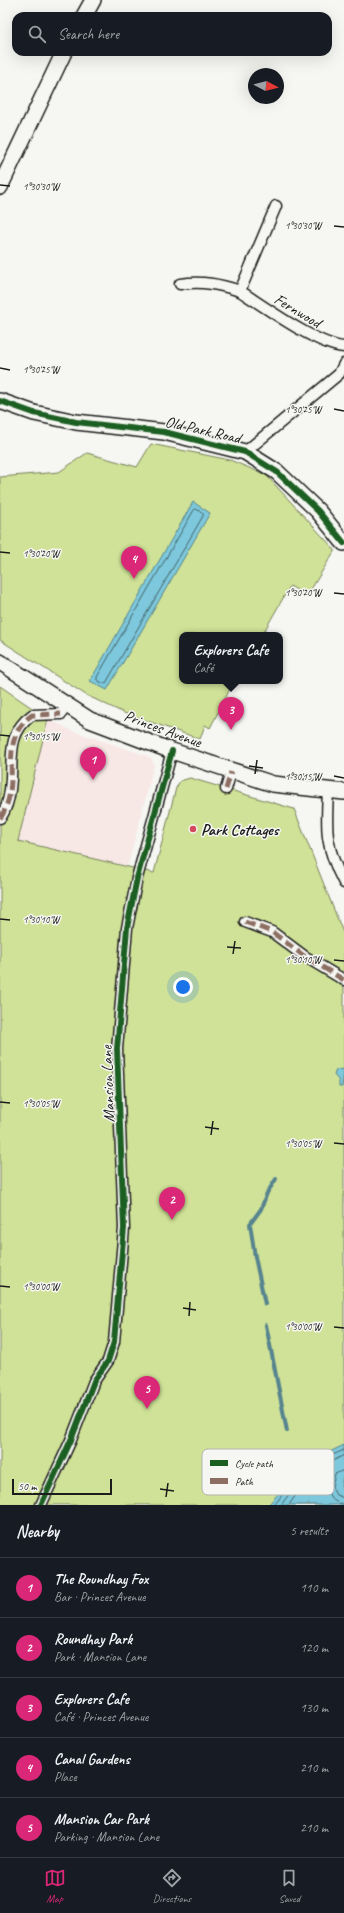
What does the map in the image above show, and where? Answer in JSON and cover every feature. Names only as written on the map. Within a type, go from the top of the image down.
[{"type":"street","points":[[86,12],[93,0]]},
{"type":"street","points":[[0,187],[62,56]]},
{"type":"street","points":[[240,291],[276,206]]},
{"type":"street","name":"Fernwood","points":[[180,284],[199,282],[220,284],[240,291],[313,336],[333,346],[344,347]]},
{"type":"street","points":[[245,452],[342,376],[344,364]]},
{"type":"street","name":"Old Park Road","points":[[0,401],[34,413],[76,422],[164,432],[245,452],[277,472],[318,511],[344,543]]},
{"type":"street","name":"Princes Avenue","points":[[0,662],[90,720],[172,751],[232,772],[273,784],[344,792]]},
{"type":"street","points":[[0,818],[3,814],[11,790],[12,743],[18,729],[32,715],[61,714]]},
{"type":"street","name":"Mansion Lane","points":[[41,1505],[71,1440],[95,1380],[108,1361],[114,1342],[124,1221],[117,1049],[127,925],[137,878],[172,751]]},
{"type":"street","points":[[226,789],[232,772]]},
{"type":"street","points":[[328,791],[326,833],[334,864],[344,883]]},
{"type":"street","points":[[245,922],[272,932],[304,956],[344,980]]},
{"type":"shaded area","points":[[48,719],[73,731],[145,755],[152,759],[154,765],[129,861],[116,924],[18,841]]},
{"type":"green space","points":[[151,444],[230,460],[266,475],[335,550],[307,596],[290,586],[264,632],[179,632],[179,684],[232,684],[210,728],[205,725],[200,739],[124,713],[86,695],[0,640],[0,477],[59,472],[87,453],[137,467]]},
{"type":"green space","points":[[0,686],[48,719],[18,841],[154,873],[176,788],[180,781],[190,778],[294,809],[344,935],[344,1505],[0,1505]]},
{"type":"water","points":[[193,502],[210,513],[107,690],[90,681]]},
{"type":"water","points":[[342,1069],[344,1071],[342,1087],[339,1087],[339,1081],[334,1075],[336,1070]]},
{"type":"water","points":[[344,1445],[344,1472],[341,1486],[344,1494],[344,1505],[268,1505],[277,1495],[334,1495],[334,1450]]},
{"type":"waterway","points":[[265,1304],[250,1224],[261,1209],[267,1193],[276,1179]]},
{"type":"waterway","points":[[266,1325],[287,1431]]},
{"type":"marked path","points":[[0,818],[5,810],[10,792],[13,745],[16,734],[22,724],[32,715],[61,714]]},
{"type":"marked path","points":[[226,789],[231,772]]},
{"type":"marked path","points":[[245,922],[272,932],[304,956],[344,980]]},
{"type":"cycle path","points":[[0,401],[34,413],[76,422],[164,432],[245,452],[277,472],[318,511],[344,543]]},
{"type":"cycle path","points":[[41,1505],[71,1440],[94,1381],[108,1361],[114,1342],[124,1228],[117,1049],[127,928],[137,878],[172,751]]},
{"type":"place","name":"Canal Gardens","points":[[134,579]]},
{"type":"place","name":"Explorers Cafe","points":[[231,730]]},
{"type":"place","name":"The Roundhay Fox","points":[[93,780]]},
{"type":"place","name":"Park Cottages","points":[[193,829]]},
{"type":"place","name":"Roundhay Park","points":[[172,1220]]},
{"type":"place","name":"Mansion Car Park","points":[[147,1409]]}]
